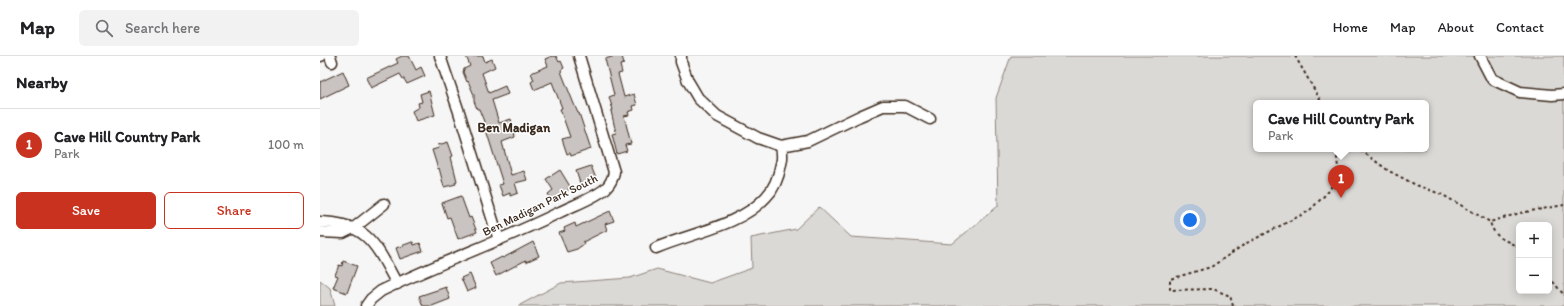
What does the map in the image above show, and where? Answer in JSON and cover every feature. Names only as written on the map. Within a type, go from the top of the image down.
[{"type":"street","points":[[440,56],[499,240]]},
{"type":"street","name":"Ben Madigan Park South","points":[[366,306],[371,299],[381,292],[499,240],[591,197],[605,189],[611,183],[614,177],[614,172],[579,56]]},
{"type":"street","points":[[681,56],[681,62],[688,81],[698,98],[717,116],[758,138],[782,146],[808,142],[883,106],[905,106],[930,119]]},
{"type":"street","points":[[1480,56],[1492,79],[1520,92],[1552,95],[1564,94]]},
{"type":"street","points":[[656,248],[739,217],[758,205],[768,196],[776,181],[782,163],[782,146]]},
{"type":"street","points":[[320,232],[343,232],[354,227],[384,204]]},
{"type":"street","points":[[324,222],[354,227],[368,238],[379,251],[397,284]]},
{"type":"path","points":[[1295,56],[1320,100]]},
{"type":"path","points":[[1233,306],[1230,296],[1213,289],[1170,290],[1170,279],[1211,267],[1245,244],[1309,211],[1330,190],[1338,168],[1336,152]]},
{"type":"path","points":[[1363,152],[1389,171],[1416,185],[1442,195],[1490,222],[1520,213],[1564,205]]},
{"type":"path","points":[[1490,222],[1492,231],[1502,239],[1516,246]]},
{"type":"path","points":[[1552,280],[1564,295]]},
{"type":"shaded area","points":[[1011,56],[1564,56],[1564,306],[518,306],[561,283],[630,278],[657,269],[710,283],[752,268],[751,238],[796,229],[819,207],[851,237],[952,244],[998,206],[996,98]]},
{"type":"shaded area","points":[[320,280],[330,288],[335,306],[320,306]]},
{"type":"building","points":[[402,56],[409,56],[416,70],[421,67],[425,76],[407,84],[400,74],[371,88],[366,78],[398,63],[396,59]]},
{"type":"building","points":[[466,56],[483,56],[485,62],[492,59],[495,67],[482,73],[489,93],[505,86],[508,94],[492,100],[499,123],[511,119],[515,137],[502,142],[511,175],[524,171],[527,180],[515,183],[518,193],[510,196],[510,193],[503,196],[499,185],[503,184],[486,130],[487,129],[479,109],[477,109],[474,101],[474,95],[463,72],[464,69],[470,66]]},
{"type":"building","points":[[556,56],[559,62],[561,61],[564,68],[561,70],[562,74],[579,113],[591,149],[571,156],[570,153],[567,154],[562,139],[570,137],[560,109],[562,108],[552,82],[534,90],[531,82],[534,80],[531,73],[548,66],[545,59]]},
{"type":"building","points":[[615,56],[622,56],[624,64],[620,65],[622,73],[618,74],[624,97],[634,94],[637,105],[633,106],[634,110],[628,112],[629,115],[624,116],[631,144],[625,145],[627,151],[617,154],[612,134],[616,133],[611,111],[613,110],[609,97],[614,95],[605,59]]},
{"type":"building","points":[[343,71],[349,85],[320,99],[320,82]]},
{"type":"building","points":[[429,91],[435,115],[416,121],[412,111],[419,107],[418,103],[422,102],[420,94]]},
{"type":"building","points":[[448,142],[453,156],[451,157],[457,181],[455,182],[456,184],[444,187],[432,150],[439,148],[438,145]]},
{"type":"building","points":[[591,166],[597,181],[581,186],[576,171]]},
{"type":"building","points":[[560,170],[571,188],[552,201],[548,194],[553,190],[546,179]]},
{"type":"building","points":[[461,196],[469,218],[471,217],[477,232],[458,239],[450,217],[447,218],[442,203]]},
{"type":"building","points":[[610,211],[614,221],[605,224],[607,230],[583,242],[584,244],[577,249],[567,252],[559,233],[565,231],[564,228],[575,223],[576,227]]},
{"type":"building","points":[[412,242],[414,245],[420,243],[423,251],[400,259],[396,248]]},
{"type":"building","points":[[533,242],[539,256],[526,262],[526,260],[496,276],[490,263],[502,257],[503,258]]},
{"type":"building","points":[[343,261],[357,266],[347,293],[333,288],[338,276],[335,275],[339,265],[342,266]]},
{"type":"building","points":[[470,274],[476,288],[467,292],[461,278]]},
{"type":"building","points":[[446,287],[450,299],[432,306],[423,306],[419,296]]},
{"type":"place","name":"Cave Hill Country Park","points":[[1341,198]]},
{"type":"district","name":"Ben Madigan","points":[[514,127]]}]
